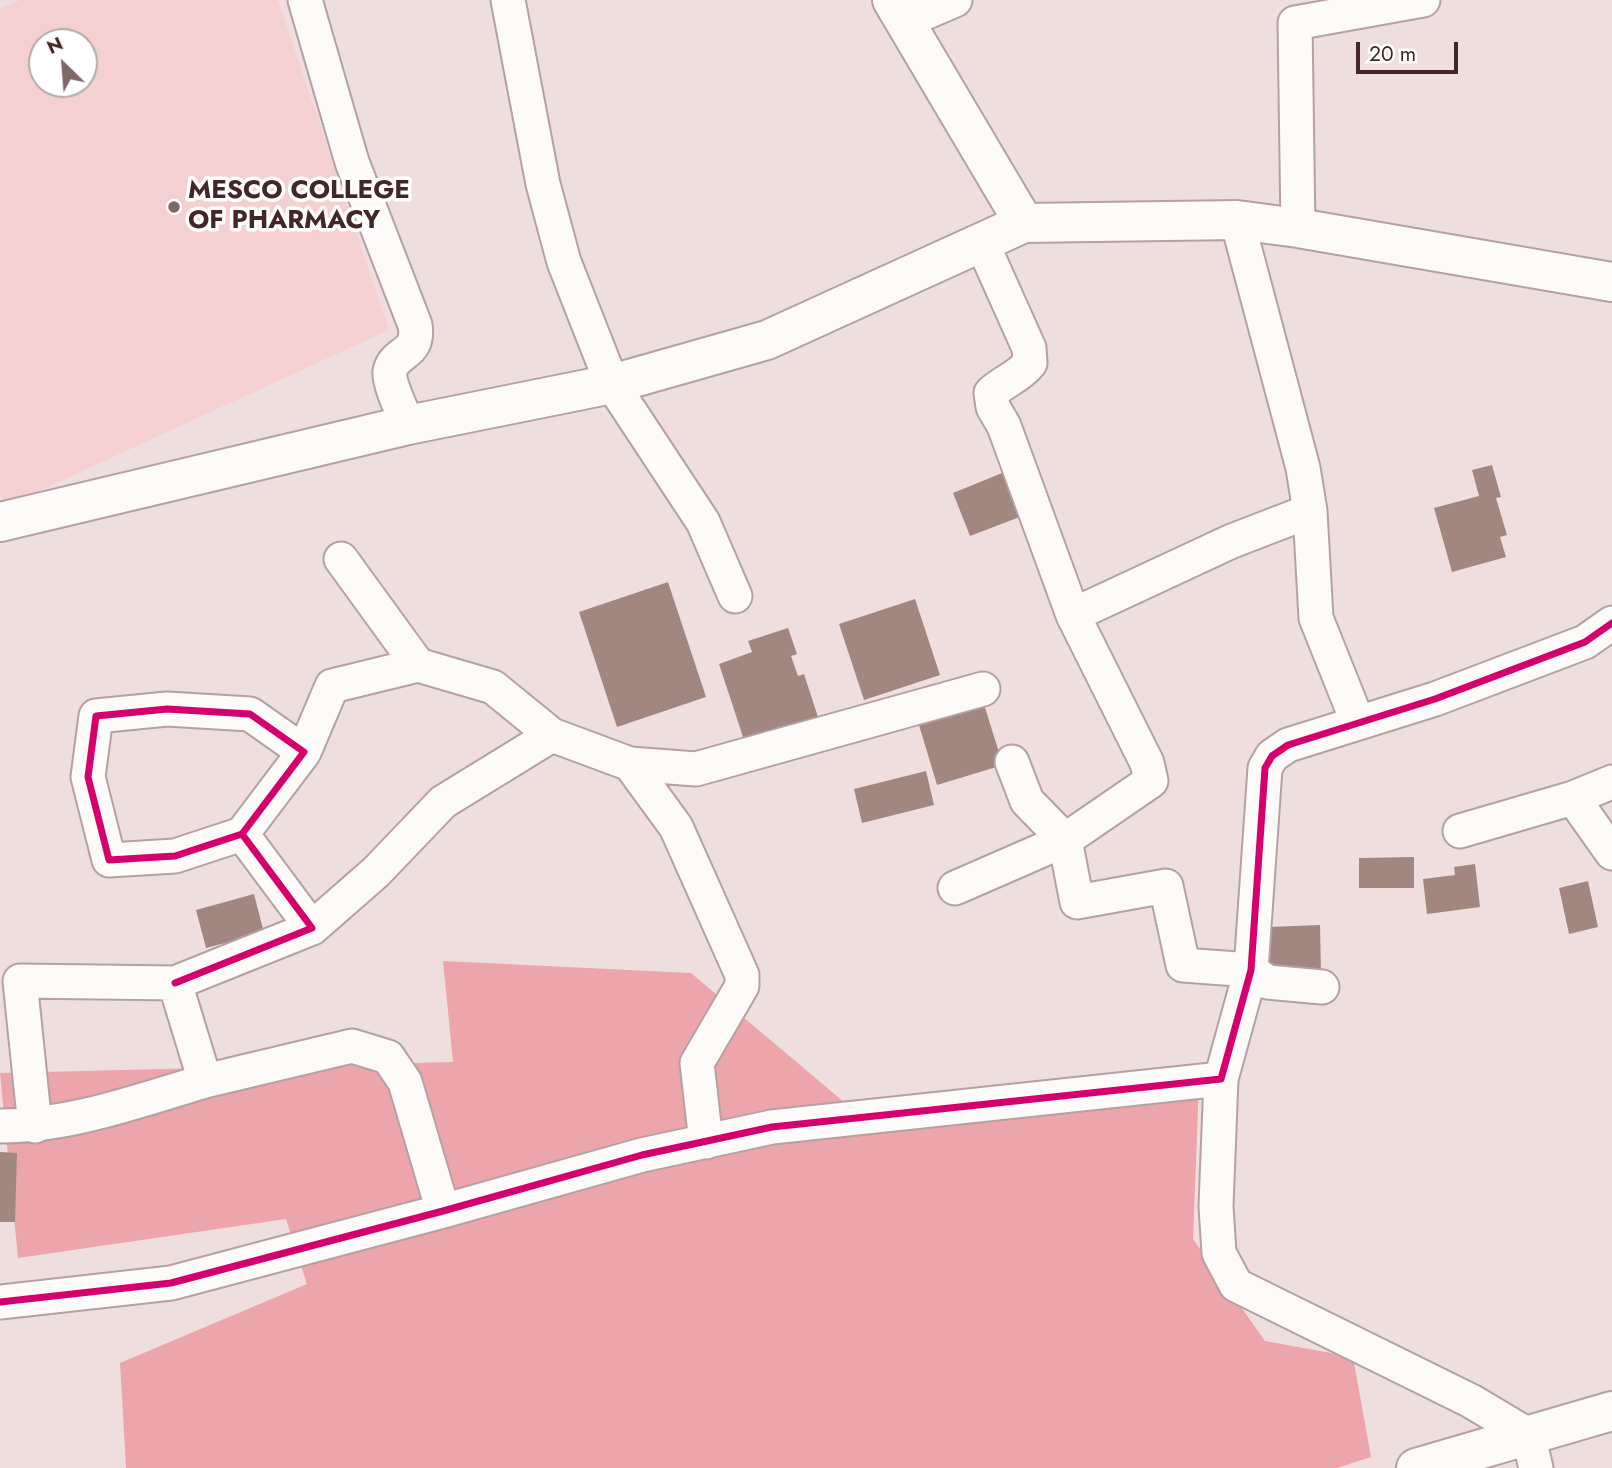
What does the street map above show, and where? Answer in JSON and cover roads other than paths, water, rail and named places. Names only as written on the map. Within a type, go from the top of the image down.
[{"type":"main road","points":[[899,10],[1024,223]]},
{"type":"main road","points":[[0,522],[408,425],[612,384],[767,340],[1024,223],[1237,220],[1612,282]]},
{"type":"main road","points":[[1416,1468],[1532,1452],[1612,1411]]},
{"type":"street","points":[[304,0],[352,162],[415,325],[417,338],[412,347],[393,364],[390,372],[408,425]]},
{"type":"street","points":[[508,0],[543,184],[564,262],[612,384],[703,522],[735,596]]},
{"type":"street","points":[[899,10],[955,0]]},
{"type":"street","points":[[1298,228],[1295,23],[1338,8],[1423,0]]},
{"type":"street","points":[[1237,220],[1303,468],[1310,511],[1316,618],[1357,723]]},
{"type":"street","points":[[955,888],[1065,840],[1151,781],[1147,763],[1073,615],[1004,426],[993,407],[991,393],[1000,384],[1021,374],[1030,363],[1029,348],[982,243]]},
{"type":"street","points":[[1073,615],[1232,541],[1310,511]]},
{"type":"street","points":[[341,559],[418,665]]},
{"type":"street","points":[[1532,1452],[1471,1401],[1236,1285],[1219,1253],[1216,1206],[1221,1079],[1251,970],[1265,768],[1272,756],[1288,746],[1435,699],[1585,642],[1612,623]]},
{"type":"street","points":[[304,751],[250,713],[167,709],[96,716],[88,777],[109,860],[175,856],[242,834],[304,751],[332,686],[418,665],[493,687],[552,735],[630,764],[696,769],[982,689]]},
{"type":"street","points":[[35,1126],[20,981],[175,982],[312,928],[376,872],[443,802],[552,735]]},
{"type":"street","points":[[1012,762],[1027,801],[1065,840],[1077,902],[1166,886],[1183,965],[1251,970],[1267,982],[1322,987]]},
{"type":"street","points":[[630,764],[676,827],[742,975],[742,986],[697,1063],[706,1142]]},
{"type":"street","points":[[1460,831],[1573,798],[1612,782]]},
{"type":"street","points":[[1573,798],[1612,853]]},
{"type":"street","points":[[242,834],[312,928]]},
{"type":"street","points":[[175,982],[205,1080]]},
{"type":"street","points":[[0,1126],[35,1126],[119,1108],[205,1080],[352,1046],[388,1057],[405,1082],[443,1211]]},
{"type":"street","points":[[0,1302],[171,1283],[642,1155],[772,1127],[1221,1079]]},
{"type":"place","name":"MESCO COLLEGE OF PHARMACY","points":[[174,207]]}]
